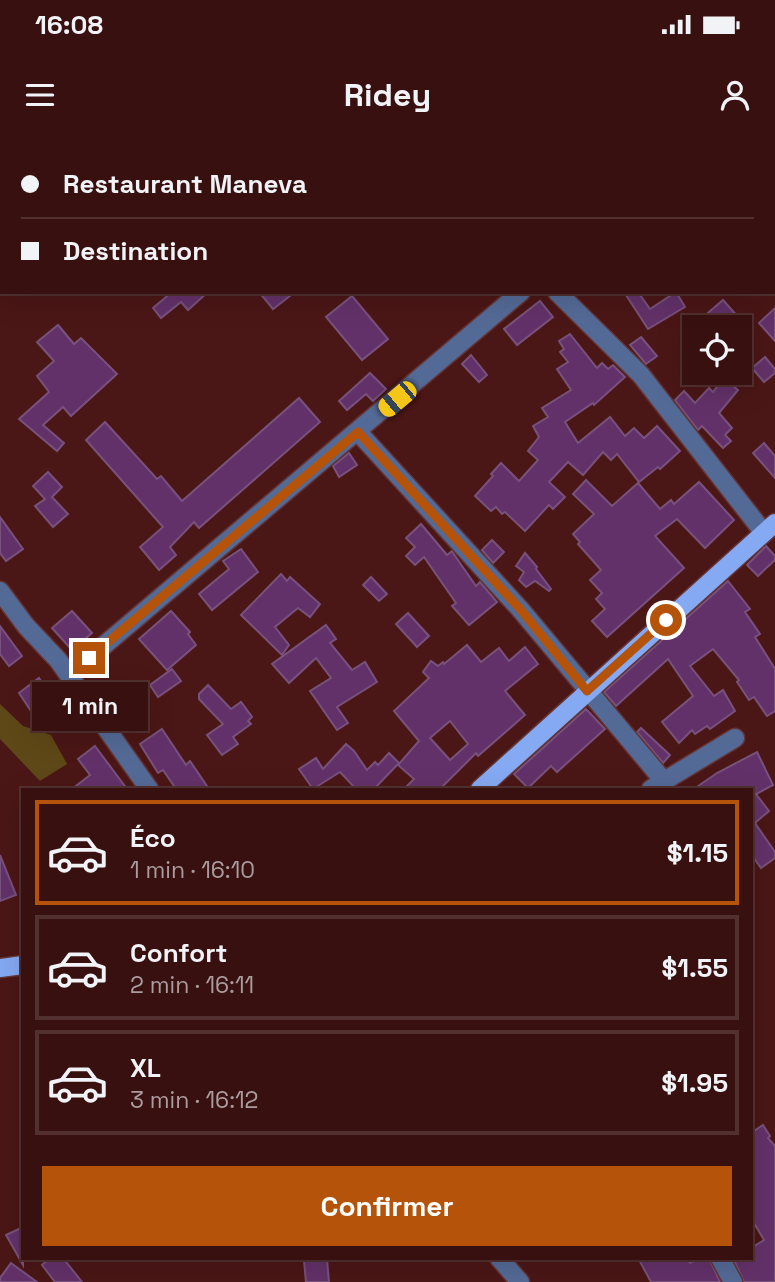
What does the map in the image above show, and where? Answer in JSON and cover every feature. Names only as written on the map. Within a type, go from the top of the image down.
[{"type":"main road","points":[[481,788],[770,528]]},
{"type":"main road","points":[[0,968],[21,965]]},
{"type":"street","points":[[69,675],[519,294]]},
{"type":"street","points":[[559,294],[640,374],[770,528]]},
{"type":"street","points":[[358,432],[520,609],[587,691],[657,785],[735,737]]},
{"type":"street","points":[[0,591],[26,626],[58,660],[148,788]]},
{"type":"street","points":[[501,1260],[520,1282]]},
{"type":"street","points":[[721,1260],[733,1282]]},
{"type":"shaded area","points":[[0,704],[23,726],[51,735],[67,764],[40,781],[0,739]]},
{"type":"building","points":[[170,294],[206,294],[188,310],[181,302],[161,318],[153,308]]},
{"type":"building","points":[[261,294],[292,294],[273,309]]},
{"type":"building","points":[[625,294],[639,294],[650,309],[677,294],[685,307],[648,329]]},
{"type":"building","points":[[352,296],[388,339],[362,360],[326,317]]},
{"type":"building","points":[[723,300],[736,315],[706,315]]},
{"type":"building","points":[[540,301],[553,317],[517,345],[504,329]]},
{"type":"building","points":[[775,308],[775,341],[759,323]]},
{"type":"building","points":[[58,325],[74,344],[81,338],[117,374],[71,416],[63,407],[43,425],[64,443],[57,451],[19,419],[49,392],[37,376],[54,361],[37,342]]},
{"type":"building","points":[[570,334],[597,368],[602,363],[608,369],[613,365],[625,377],[594,405],[593,403],[565,422],[578,443],[610,417],[625,436],[634,428],[644,438],[657,426],[680,451],[660,469],[658,467],[639,482],[617,454],[611,460],[603,452],[583,475],[568,462],[549,482],[565,497],[553,509],[549,505],[525,531],[505,512],[502,514],[496,507],[491,511],[475,496],[501,463],[519,481],[538,460],[528,451],[539,437],[533,426],[548,417],[542,408],[571,390],[557,369],[568,362],[560,352],[564,349],[559,341]]},
{"type":"building","points":[[641,337],[657,356],[646,364],[630,345]]},
{"type":"building","points":[[471,355],[487,375],[479,382],[462,364]]},
{"type":"building","points":[[765,357],[775,369],[775,373],[764,382],[752,368]]},
{"type":"building","points":[[370,373],[386,389],[373,401],[366,394],[347,410],[339,401]]},
{"type":"building","points":[[718,385],[732,385],[738,390],[719,413],[732,428],[725,435],[731,441],[723,448],[702,426],[698,430],[675,400],[684,391],[695,403],[709,388],[713,392]]},
{"type":"building","points":[[299,398],[320,422],[199,528],[194,522],[170,547],[176,555],[159,570],[140,547],[163,527],[86,440],[105,422],[157,479],[161,476],[182,501]]},
{"type":"building","points":[[764,443],[775,456],[775,478],[753,453]]},
{"type":"building","points":[[349,453],[357,465],[339,477],[333,466]]},
{"type":"building","points":[[48,472],[62,487],[52,497],[68,514],[53,527],[35,506],[45,499],[33,486]]},
{"type":"building","points":[[586,480],[612,506],[638,483],[660,509],[671,500],[674,504],[699,482],[734,520],[705,548],[677,519],[655,536],[684,568],[607,637],[592,621],[605,609],[596,599],[602,593],[590,580],[601,570],[578,544],[580,542],[573,534],[594,514],[573,494]]},
{"type":"building","points":[[0,517],[23,549],[6,561],[0,553]]},
{"type":"building","points":[[421,524],[447,555],[452,551],[476,586],[480,582],[497,602],[469,625],[452,606],[456,603],[424,557],[415,565],[406,556],[415,547],[406,538]]},
{"type":"building","points":[[492,540],[504,552],[493,563],[482,550]]},
{"type":"building","points":[[766,546],[775,556],[775,560],[758,576],[747,565]]},
{"type":"building","points":[[241,549],[258,572],[212,610],[199,594],[229,569],[223,561]]},
{"type":"building","points":[[525,553],[551,589],[549,591],[535,581],[526,587],[519,580],[524,572],[516,566]]},
{"type":"building","points":[[281,574],[287,581],[290,577],[320,604],[310,617],[298,608],[275,627],[289,645],[282,655],[241,615]]},
{"type":"building","points":[[371,577],[387,594],[379,601],[363,585]]},
{"type":"building","points":[[728,581],[750,609],[745,612],[760,634],[755,637],[775,669],[775,711],[767,716],[754,697],[749,700],[737,682],[739,680],[713,649],[690,666],[714,696],[723,690],[735,711],[710,729],[707,726],[695,734],[692,730],[679,743],[662,722],[693,696],[668,659],[616,706],[604,692]]},
{"type":"building","points":[[72,611],[92,633],[72,650],[52,628]]},
{"type":"building","points":[[171,611],[190,632],[188,634],[196,645],[167,670],[139,639]]},
{"type":"building","points":[[408,613],[429,636],[417,647],[396,624]]},
{"type":"building","points":[[326,625],[336,639],[330,643],[352,670],[365,662],[377,682],[337,707],[348,723],[337,730],[310,691],[331,678],[316,658],[289,683],[272,664]]},
{"type":"building","points":[[0,626],[22,656],[9,666],[0,654]]},
{"type":"building","points":[[467,645],[481,662],[499,648],[509,661],[525,647],[538,664],[505,691],[525,715],[478,756],[476,753],[441,788],[405,788],[414,779],[398,765],[419,741],[394,711],[429,678],[423,672],[431,661],[438,666],[443,662],[444,664]],"holes":[[[450,721],[468,744],[450,760],[430,738]]]},
{"type":"building","points":[[172,669],[181,681],[158,697],[150,685]]},
{"type":"building","points":[[39,678],[56,701],[59,699],[76,719],[65,729],[41,704],[31,711],[19,693]]},
{"type":"building","points":[[208,685],[231,709],[241,702],[252,717],[248,721],[251,724],[233,737],[238,744],[222,755],[207,735],[223,724],[199,699],[199,694]]},
{"type":"building","points":[[586,709],[605,729],[557,772],[551,766],[528,788],[514,774]]},
{"type":"building","points":[[641,728],[670,755],[663,763],[637,732]]},
{"type":"building","points":[[162,729],[186,765],[190,761],[208,788],[175,788],[163,770],[158,773],[140,744]]},
{"type":"building","points":[[346,744],[367,770],[375,762],[378,765],[389,753],[399,763],[375,788],[355,788],[340,772],[312,788],[299,769],[316,758],[323,769]]},
{"type":"building","points":[[95,746],[126,788],[73,788],[90,775],[78,759]]},
{"type":"building","points":[[757,752],[773,785],[756,794],[769,811],[755,823],[775,852],[775,858],[761,868],[753,857],[753,788],[695,788]]},
{"type":"building","points":[[0,855],[16,895],[0,901]]},
{"type":"building","points":[[763,1125],[770,1136],[768,1138],[775,1146],[775,1282],[744,1282],[734,1260],[753,1260],[753,1247],[764,1240],[753,1221],[753,1132]]},
{"type":"building","points":[[21,1228],[23,1265],[6,1235]]},
{"type":"building","points":[[48,1260],[65,1260],[82,1282],[55,1282],[42,1265]]},
{"type":"building","points":[[327,1260],[329,1282],[306,1282],[304,1261]]},
{"type":"building","points":[[639,1260],[688,1260],[690,1263],[710,1260],[720,1282],[651,1282]]},
{"type":"building","points":[[11,1263],[37,1282],[0,1282]]},
{"type":"route","points":[[89,658],[358,432],[520,609],[587,691],[666,620]]}]
